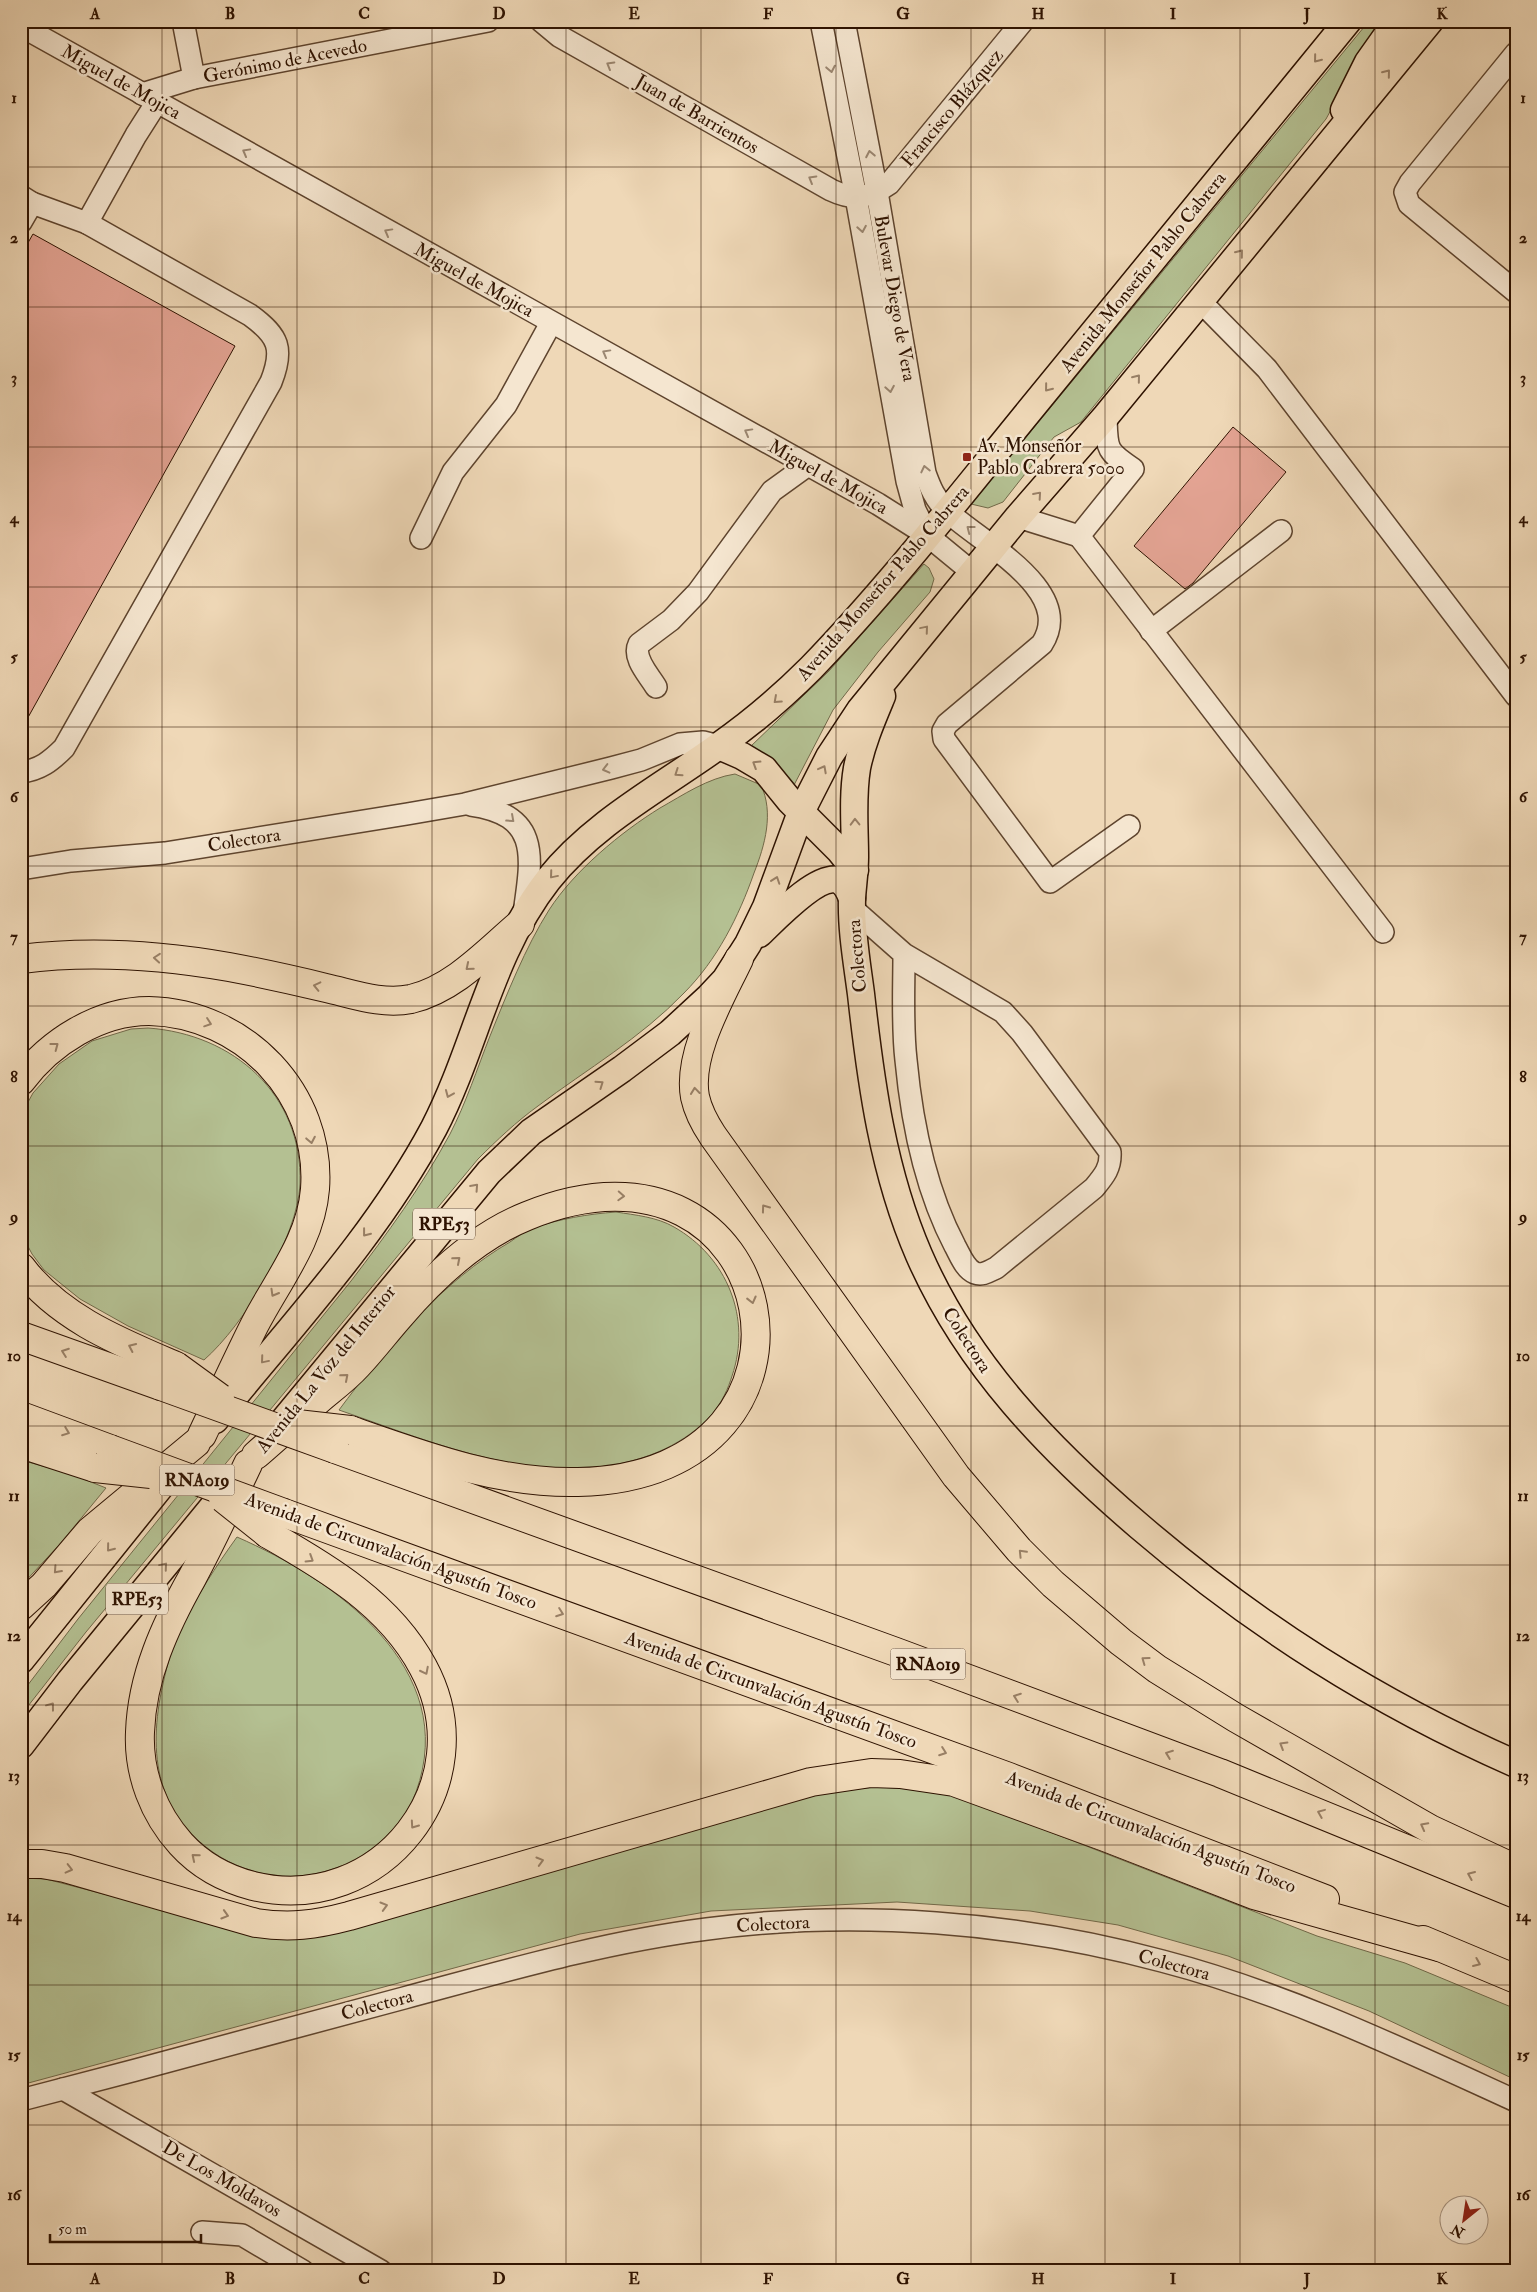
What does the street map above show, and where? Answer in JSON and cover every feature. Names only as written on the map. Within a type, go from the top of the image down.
[{"type":"highway","points":[[21,959],[84,954],[118,954],[168,958],[236,968],[369,998],[398,1000],[422,996],[456,978],[522,920]]},
{"type":"highway","points":[[744,952],[700,1048],[694,1084],[695,1096],[702,1116],[713,1136],[927,1436],[986,1512],[1019,1550],[1053,1584],[1121,1642],[1157,1668],[1251,1726],[1406,1816],[1516,1869]]},
{"type":"highway","points":[[21,1081],[47,1052],[68,1036],[92,1024],[119,1015],[149,1011],[189,1017],[212,1024],[241,1038],[267,1060],[287,1084],[302,1111],[310,1133],[315,1162],[315,1189],[311,1215],[298,1249],[255,1325],[199,1439],[90,1532],[44,1585],[21,1606]]},
{"type":"highway","points":[[198,1480],[268,1534],[345,1581],[389,1620],[423,1666],[434,1691],[440,1714],[440,1757],[436,1780],[418,1820],[404,1839],[388,1855],[352,1878],[331,1886],[289,1892],[266,1889],[236,1881],[204,1864],[186,1850],[158,1813],[143,1771],[140,1752],[142,1711],[161,1636],[252,1459],[356,1367],[416,1298],[464,1254],[505,1227],[545,1209],[590,1197],[635,1197],[658,1202],[680,1210],[701,1222],[733,1257],[744,1276],[755,1314],[756,1333],[754,1352],[745,1388],[725,1423],[710,1439],[694,1451],[662,1468],[622,1478],[599,1481],[577,1482],[524,1478],[342,1440]]},
{"type":"highway","points":[[21,1267],[32,1282],[52,1300],[78,1319],[132,1347],[168,1376]]},
{"type":"highway","name":"RNA019","points":[[21,1336],[168,1376],[249,1418],[342,1440],[896,1652],[1193,1763],[1516,1894]]},
{"type":"highway","name":"Avenida de Circunvalación Agustín Tosco","points":[[21,1416],[103,1459],[198,1480],[1111,1815],[1277,1880],[1516,1979]]},
{"type":"highway","points":[[21,1444],[103,1459]]},
{"type":"highway","points":[[21,1864],[42,1864],[65,1868],[256,1923],[279,1926],[303,1926],[358,1914],[811,1782],[846,1776],[900,1774],[932,1777],[979,1790],[1254,1895],[1439,1947]]},
{"type":"main road","name":"Avenida Monseñor Pablo Cabrera","points":[[199,1439],[343,1262],[401,1184],[435,1125],[454,1084],[492,982],[522,920],[549,878],[588,839],[637,801],[719,746],[770,706],[812,667],[947,511],[1348,21]]},
{"type":"main road","points":[[1325,149],[1368,62],[1397,21]]},
{"type":"main road","points":[[744,952],[766,907],[801,812],[844,733],[894,666],[1018,517],[1106,416],[1430,21]]},
{"type":"main road","name":"Colectora","points":[[894,666],[863,744],[857,770],[854,792],[855,870],[852,903],[868,1056],[883,1148],[907,1225],[920,1257],[964,1338],[991,1377],[1022,1415],[1107,1498],[1197,1575],[1285,1640],[1374,1694],[1426,1723],[1516,1764]]},
{"type":"main road","points":[[719,746],[742,756],[764,769],[855,870]]},
{"type":"main road","points":[[744,952],[797,899],[821,884],[834,880],[839,881],[846,887],[852,903]]},
{"type":"main road","name":"Avenida La Voz del Interior","points":[[21,1745],[76,1674],[489,1172],[531,1132],[670,1033],[710,998],[744,952]]},
{"type":"main road","name":"RPE53","points":[[21,1660],[199,1439]]},
{"type":"street","points":[[183,21],[194,78]]},
{"type":"street","name":"Gerónimo de Acevedo","points":[[149,98],[194,78],[488,21]]},
{"type":"street","name":"Juan de Barrientos","points":[[541,21],[559,36],[832,190],[845,197],[856,197]]},
{"type":"street","name":"Bulevar Diego de Vera","points":[[821,21],[856,197],[906,481],[915,510],[927,535]]},
{"type":"street","name":"Bulevar Diego de Vera","points":[[844,21],[877,192],[925,473],[935,496],[947,511],[1024,572],[1042,596],[1051,617],[1049,633],[1042,644],[947,724],[943,731],[944,739],[1050,882],[1129,826]]},
{"type":"street","name":"Francisco Blázquez","points":[[877,192],[889,184],[1023,21]]},
{"type":"street","name":"Miguel de Mojica","points":[[21,26],[808,465],[927,535],[972,572]]},
{"type":"street","points":[[1516,52],[1410,183],[1405,192],[1409,204],[1516,292]]},
{"type":"street","points":[[87,223],[136,135],[149,98]]},
{"type":"street","points":[[856,197],[877,192]]},
{"type":"street","points":[[21,222],[27,200],[87,223],[250,315],[268,328],[276,341],[279,363],[272,382],[64,748],[48,763],[30,771],[21,772]]},
{"type":"street","points":[[1200,301],[1267,369],[1516,696]]},
{"type":"street","points":[[421,538],[453,472],[506,405],[551,323]]},
{"type":"street","points":[[1079,536],[1133,469],[1112,455],[1107,442],[1106,416]]},
{"type":"street","points":[[656,686],[638,658],[636,649],[639,644],[684,607],[698,592],[772,491],[808,465]]},
{"type":"street","points":[[1018,517],[1079,536],[1383,932]]},
{"type":"street","points":[[1151,631],[1280,531]]},
{"type":"street","points":[[466,804],[640,760],[680,744],[703,742],[719,746]]},
{"type":"street","points":[[466,804],[490,808],[504,813],[526,835],[531,859],[522,920]]},
{"type":"street","name":"Colectora","points":[[21,869],[71,861],[165,853],[466,804]]},
{"type":"street","points":[[852,903],[904,954],[1003,1012],[1022,1033],[1110,1152],[1111,1162],[1107,1172],[1094,1188],[996,1268],[983,1274],[974,1272],[965,1264],[942,1222],[924,1165],[910,1100],[905,1058],[904,954]]},
{"type":"street","name":"Colectora","points":[[21,2100],[588,1949],[710,1928],[838,1921],[908,1922],[973,1927],[1097,1946],[1159,1960],[1232,1980],[1309,2009],[1516,2101]]},
{"type":"street","name":"De Los Moldavos","points":[[63,2089],[381,2271]]},
{"type":"street","points":[[202,2232],[242,2235],[303,2271]]},
{"type":"green space","points":[[1369,21],[1387,21],[1357,62],[1326,119],[1081,422],[1054,437],[1003,502],[988,508],[971,504]]},
{"type":"green space","points":[[924,564],[929,568],[934,579],[930,592],[878,652],[833,710],[793,787],[773,760],[750,747],[829,671]]},
{"type":"green space","points":[[735,774],[761,785],[767,807],[766,829],[758,862],[748,889],[726,937],[707,966],[684,993],[650,1024],[613,1053],[530,1112],[478,1159],[86,1632],[21,1715],[21,1694],[78,1619],[351,1281],[416,1191],[456,1122],[517,972],[540,925],[559,895],[599,853],[645,818],[696,788],[715,779]]},
{"type":"green space","points":[[148,1028],[179,1033],[208,1042],[234,1056],[257,1074],[276,1097],[289,1122],[298,1152],[300,1184],[297,1205],[290,1229],[279,1254],[266,1279],[236,1325],[220,1345],[204,1360],[128,1326],[80,1299],[44,1270],[32,1254],[21,1233],[21,1115],[33,1093],[59,1064],[92,1041],[131,1029]]},
{"type":"green space","points":[[616,1212],[660,1221],[674,1227],[693,1240],[721,1272],[730,1291],[736,1311],[739,1332],[732,1376],[729,1386],[716,1409],[691,1434],[665,1449],[637,1460],[607,1466],[573,1469],[539,1467],[504,1462],[470,1454],[339,1410],[375,1363],[417,1317],[462,1276],[486,1258],[533,1228],[574,1217]]},
{"type":"green space","points":[[21,1460],[71,1474],[106,1488],[59,1545],[21,1586]]},
{"type":"green space","points":[[237,1537],[275,1555],[313,1578],[349,1604],[380,1634],[405,1668],[421,1706],[425,1747],[416,1792],[403,1817],[384,1839],[373,1848],[349,1863],[322,1872],[292,1876],[263,1874],[235,1865],[222,1858],[200,1842],[183,1824],[170,1804],[162,1782],[157,1759],[156,1735],[158,1710],[170,1656],[180,1630],[193,1606],[214,1570]]},
{"type":"green space","points":[[877,1787],[916,1789],[958,1796],[1317,1936],[1405,1963],[1516,2009],[1516,2080],[1369,2011],[1228,1956],[1118,1925],[1030,1911],[897,1902],[711,1911],[580,1934],[21,2085],[21,1878],[46,1879],[257,1934],[809,1793]]},
{"type":"building","points":[[33,234],[235,346],[21,730],[21,255]]},
{"type":"building","points":[[1233,427],[1286,472],[1193,583],[1185,589],[1134,546]]},
{"type":"place","name":"Av. Monseñor Pablo Cabrera 5000","points":[[967,457]]}]
